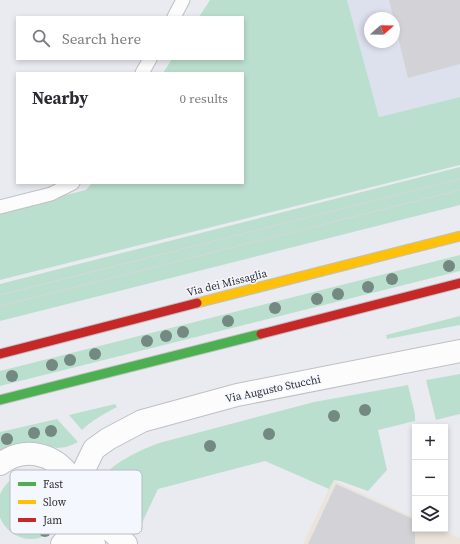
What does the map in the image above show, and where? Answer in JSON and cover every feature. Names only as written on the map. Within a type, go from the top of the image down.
[{"type":"main road","name":"Via dei Missaglia","points":[[0,354],[460,236]]},
{"type":"main road","points":[[0,400],[460,283]]},
{"type":"street","name":"Via Augusto Stucchi","points":[[50,459],[94,449],[108,439],[142,421],[236,395],[460,351]]},
{"type":"street","name":"Via Augusto Stucchi","points":[[87,470],[94,449]]},
{"type":"street","name":"Via Augusto Stucchi","points":[[0,464],[13,457],[26,454],[38,455],[56,462],[66,470]]},
{"type":"street","points":[[116,534],[126,544]]},
{"type":"street","points":[[64,541],[94,544]]},
{"type":"lane","points":[[175,16],[183,0]]},
{"type":"lane","points":[[143,72],[149,60]]},
{"type":"lane","points":[[0,206],[50,194],[71,184]]},
{"type":"shaded area","points":[[347,0],[460,0],[460,97],[379,117]]},
{"type":"shaded area","points":[[333,480],[412,517],[412,532],[447,532],[460,538],[460,544],[303,544]]},
{"type":"green space","points":[[210,0],[347,0],[379,117],[460,97],[460,165],[0,280],[0,211],[86,190],[91,184],[244,184],[244,72],[164,72],[171,60],[244,60],[244,16],[200,16]]},
{"type":"green space","points":[[460,167],[460,205],[0,321],[0,284]]},
{"type":"green space","points":[[460,255],[460,271],[0,386],[0,371]]},
{"type":"green space","points":[[460,316],[460,325],[387,339],[386,335]]},
{"type":"green space","points":[[460,374],[460,414],[436,420],[426,380]]},
{"type":"green space","points":[[408,385],[415,414],[415,421],[378,430],[387,470],[368,491],[334,480],[329,489],[265,461],[158,489],[142,523],[142,470],[110,470],[118,463],[136,453],[159,443],[314,402]]},
{"type":"green space","points":[[115,404],[117,407],[94,420],[82,430],[69,415]]},
{"type":"green space","points":[[57,419],[78,442],[66,447],[57,448],[34,443],[23,444],[13,446],[0,453],[0,432]]},
{"type":"green space","points":[[10,481],[10,531],[4,524],[-1,512],[-1,500]]},
{"type":"green space","points":[[15,534],[47,534],[31,539]]},
{"type":"building","points":[[389,0],[460,0],[460,64],[408,78],[400,45],[400,12],[392,12]]},
{"type":"building","points":[[336,484],[412,519],[412,532],[415,532],[415,544],[308,544]]},
{"type":"tram line","points":[[0,295],[460,179]]},
{"type":"tram line","points":[[0,306],[460,190]]},
{"type":"traffic: fast","points":[[0,400],[261,334]]},
{"type":"traffic: slow","points":[[197,303],[460,236]]},
{"type":"traffic: jam","points":[[261,334],[460,283]]},
{"type":"traffic: jam","points":[[0,354],[197,303]]}]
